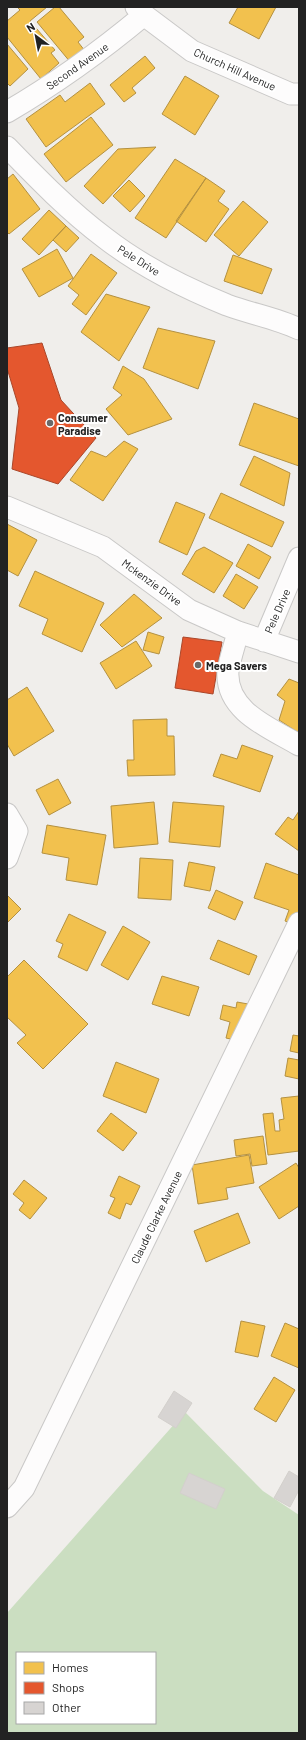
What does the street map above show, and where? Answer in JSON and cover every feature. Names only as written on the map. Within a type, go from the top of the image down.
[{"type":"street","name":"Church Hill Avenue","points":[[140,11],[192,51],[291,94],[299,94]]},
{"type":"street","name":"Second Avenue","points":[[7,112],[28,100],[112,41],[140,11]]},
{"type":"street","name":"Pele Drive","points":[[7,147],[51,193],[105,238],[161,274],[227,305],[284,322],[299,329]]},
{"type":"street","name":"Mckenzie Drive","points":[[7,507],[103,547],[189,610],[238,632],[299,652]]},
{"type":"street","name":"Pele Drive","points":[[264,641],[299,558]]},
{"type":"street","points":[[238,632],[228,669],[228,683],[232,697],[240,708],[251,716],[299,745]]},
{"type":"street","points":[[7,814],[17,831],[7,858]]},
{"type":"street","name":"Claude Clarke Avenue","points":[[7,1507],[24,1488],[299,923]]},
{"type":"green space","points":[[185,1412],[263,1491],[299,1515],[299,1733],[7,1733],[7,1613]]},
{"type":"building: Homes","points":[[17,7],[47,7],[30,21],[55,50],[51,53],[59,63],[41,79],[7,37],[7,21],[20,10]]},
{"type":"building: Homes","points":[[55,7],[59,7],[84,37],[78,42],[85,51],[71,63],[37,22]]},
{"type":"building: Homes","points":[[238,7],[276,7],[259,39],[229,23]]},
{"type":"building: Homes","points":[[7,44],[28,69],[10,86],[7,83]]},
{"type":"building: Homes","points":[[145,56],[155,68],[132,88],[136,93],[124,102],[110,85]]},
{"type":"building: Homes","points":[[185,76],[219,96],[195,135],[162,114]]},
{"type":"building: Homes","points":[[90,83],[105,104],[46,147],[26,119],[60,95],[65,102]]},
{"type":"building: Homes","points":[[91,117],[113,145],[66,182],[44,154]]},
{"type":"building: Homes","points":[[156,147],[103,204],[84,186],[118,149]]},
{"type":"building: Homes","points":[[175,159],[206,178],[166,238],[135,218]]},
{"type":"building: Homes","points":[[13,174],[40,209],[9,234],[7,232],[7,179]]},
{"type":"building: Homes","points":[[206,178],[225,191],[218,201],[229,209],[206,242],[176,221]]},
{"type":"building: Homes","points":[[129,180],[145,196],[130,212],[113,196]]},
{"type":"building: Homes","points":[[243,201],[268,222],[239,256],[214,235]]},
{"type":"building: Homes","points":[[49,210],[66,226],[39,255],[22,239]]},
{"type":"building: Homes","points":[[66,226],[79,238],[66,252],[53,240]]},
{"type":"building: Homes","points":[[57,249],[73,278],[39,297],[22,269]]},
{"type":"building: Homes","points":[[91,254],[117,273],[86,315],[72,304],[79,295],[68,286]]},
{"type":"building: Homes","points":[[233,255],[272,269],[262,294],[224,281]]},
{"type":"building: Homes","points":[[106,294],[150,307],[119,361],[81,332]]},
{"type":"building: Homes","points":[[158,328],[215,341],[198,389],[143,368]]},
{"type":"building: Homes","points":[[123,366],[144,379],[172,419],[128,435],[106,409],[122,395],[113,388]]},
{"type":"building: Homes","points":[[254,403],[299,419],[299,466],[239,445]]},
{"type":"building: Homes","points":[[124,441],[138,449],[103,501],[70,480],[91,451],[106,457]]},
{"type":"building: Homes","points":[[254,456],[290,473],[284,506],[240,485]]},
{"type":"building: Homes","points":[[221,493],[284,522],[272,547],[209,518]]},
{"type":"building: Homes","points":[[176,502],[205,514],[187,555],[159,542]]},
{"type":"building: Homes","points":[[7,524],[37,540],[18,576],[7,570]]},
{"type":"building: Homes","points":[[248,544],[271,557],[259,579],[236,566]]},
{"type":"building: Homes","points":[[204,547],[233,563],[214,593],[182,574],[196,551]]},
{"type":"building: Homes","points":[[35,571],[104,603],[82,652],[42,634],[48,619],[19,606]]},
{"type":"building: Homes","points":[[236,574],[258,587],[244,609],[223,596]]},
{"type":"building: Homes","points":[[134,594],[162,618],[122,647],[100,625]]},
{"type":"building: Homes","points":[[148,632],[164,637],[159,654],[143,650]]},
{"type":"building: Homes","points":[[136,641],[152,666],[116,689],[100,663]]},
{"type":"building: Homes","points":[[289,679],[299,683],[299,733],[279,720],[285,701],[277,695]]},
{"type":"building: Homes","points":[[27,687],[54,731],[14,756],[7,744],[7,700]]},
{"type":"building: Homes","points":[[167,719],[167,736],[174,736],[175,775],[128,776],[127,760],[134,760],[133,720]]},
{"type":"building: Homes","points":[[242,745],[273,756],[260,792],[213,776],[221,754],[237,759]]},
{"type":"building: Homes","points":[[58,779],[71,803],[49,815],[36,790]]},
{"type":"building: Homes","points":[[154,802],[158,844],[114,848],[111,806]]},
{"type":"building: Homes","points":[[173,802],[224,806],[220,847],[169,842]]},
{"type":"building: Homes","points":[[299,811],[299,851],[275,834],[288,817],[293,820]]},
{"type":"building: Homes","points":[[47,825],[106,835],[97,885],[66,880],[69,858],[42,853]]},
{"type":"building: Homes","points":[[140,858],[173,860],[171,900],[138,898]]},
{"type":"building: Homes","points":[[189,862],[215,867],[210,891],[184,886]]},
{"type":"building: Homes","points":[[266,863],[299,875],[299,916],[296,925],[285,921],[289,910],[254,898]]},
{"type":"building: Homes","points":[[216,890],[243,902],[235,920],[208,908]]},
{"type":"building: Homes","points":[[7,895],[21,909],[7,923]]},
{"type":"building: Homes","points":[[69,914],[106,932],[87,971],[58,957],[63,944],[56,941]]},
{"type":"building: Homes","points":[[123,926],[150,942],[128,980],[101,965]]},
{"type":"building: Homes","points":[[218,940],[257,956],[249,975],[210,959]]},
{"type":"building: Homes","points":[[24,960],[88,1024],[43,1069],[17,1043],[26,1035],[7,1017],[7,977]]},
{"type":"building: Homes","points":[[162,976],[199,987],[189,1016],[152,1004]]},
{"type":"building: Homes","points":[[237,1002],[248,1004],[239,1041],[226,1038],[230,1022],[220,1019],[223,1005],[236,1008]]},
{"type":"building: Homes","points":[[293,1035],[299,1036],[299,1053],[290,1051]]},
{"type":"building: Homes","points":[[288,1058],[299,1060],[299,1079],[285,1076]]},
{"type":"building: Homes","points":[[116,1062],[159,1079],[146,1113],[103,1096]]},
{"type":"building: Homes","points":[[299,1096],[299,1151],[268,1155],[263,1114],[273,1113],[275,1131],[280,1131],[279,1120],[284,1119],[281,1098]]},
{"type":"building: Homes","points":[[111,1113],[137,1133],[123,1151],[97,1131]]},
{"type":"building: Homes","points":[[263,1136],[267,1164],[252,1166],[250,1154],[236,1156],[234,1140]]},
{"type":"building: Homes","points":[[249,1155],[254,1183],[226,1188],[228,1199],[198,1204],[192,1165]]},
{"type":"building: Homes","points":[[296,1163],[299,1168],[299,1206],[279,1219],[259,1187]]},
{"type":"building: Homes","points":[[119,1176],[140,1186],[131,1205],[126,1203],[120,1219],[108,1213],[115,1198],[110,1196]]},
{"type":"building: Homes","points":[[24,1180],[47,1198],[30,1219],[19,1210],[24,1203],[13,1194]]},
{"type":"building: Homes","points":[[238,1213],[250,1243],[206,1262],[194,1231]]},
{"type":"building: Homes","points":[[241,1321],[265,1326],[258,1357],[235,1352]]},
{"type":"building: Homes","points":[[285,1323],[299,1329],[299,1368],[271,1356]]},
{"type":"building: Homes","points":[[274,1377],[295,1390],[276,1422],[254,1409]]},
{"type":"building: Shops","name":"Consumer Paradise","points":[[42,343],[61,400],[96,438],[58,484],[12,469],[19,408],[7,368],[7,348]]},
{"type":"building: Shops","name":"Mega Savers","points":[[183,637],[222,642],[213,694],[175,688]]},
{"type":"building: Other","points":[[174,1391],[192,1403],[176,1428],[158,1417]]},
{"type":"building: Other","points":[[289,1471],[299,1477],[299,1490],[290,1507],[274,1498]]},
{"type":"building: Other","points":[[189,1473],[225,1489],[216,1509],[180,1493]]},
{"type":"place","name":"Consumer Paradise","points":[[50,423]]},
{"type":"place","name":"Mega Savers","points":[[198,665]]}]
